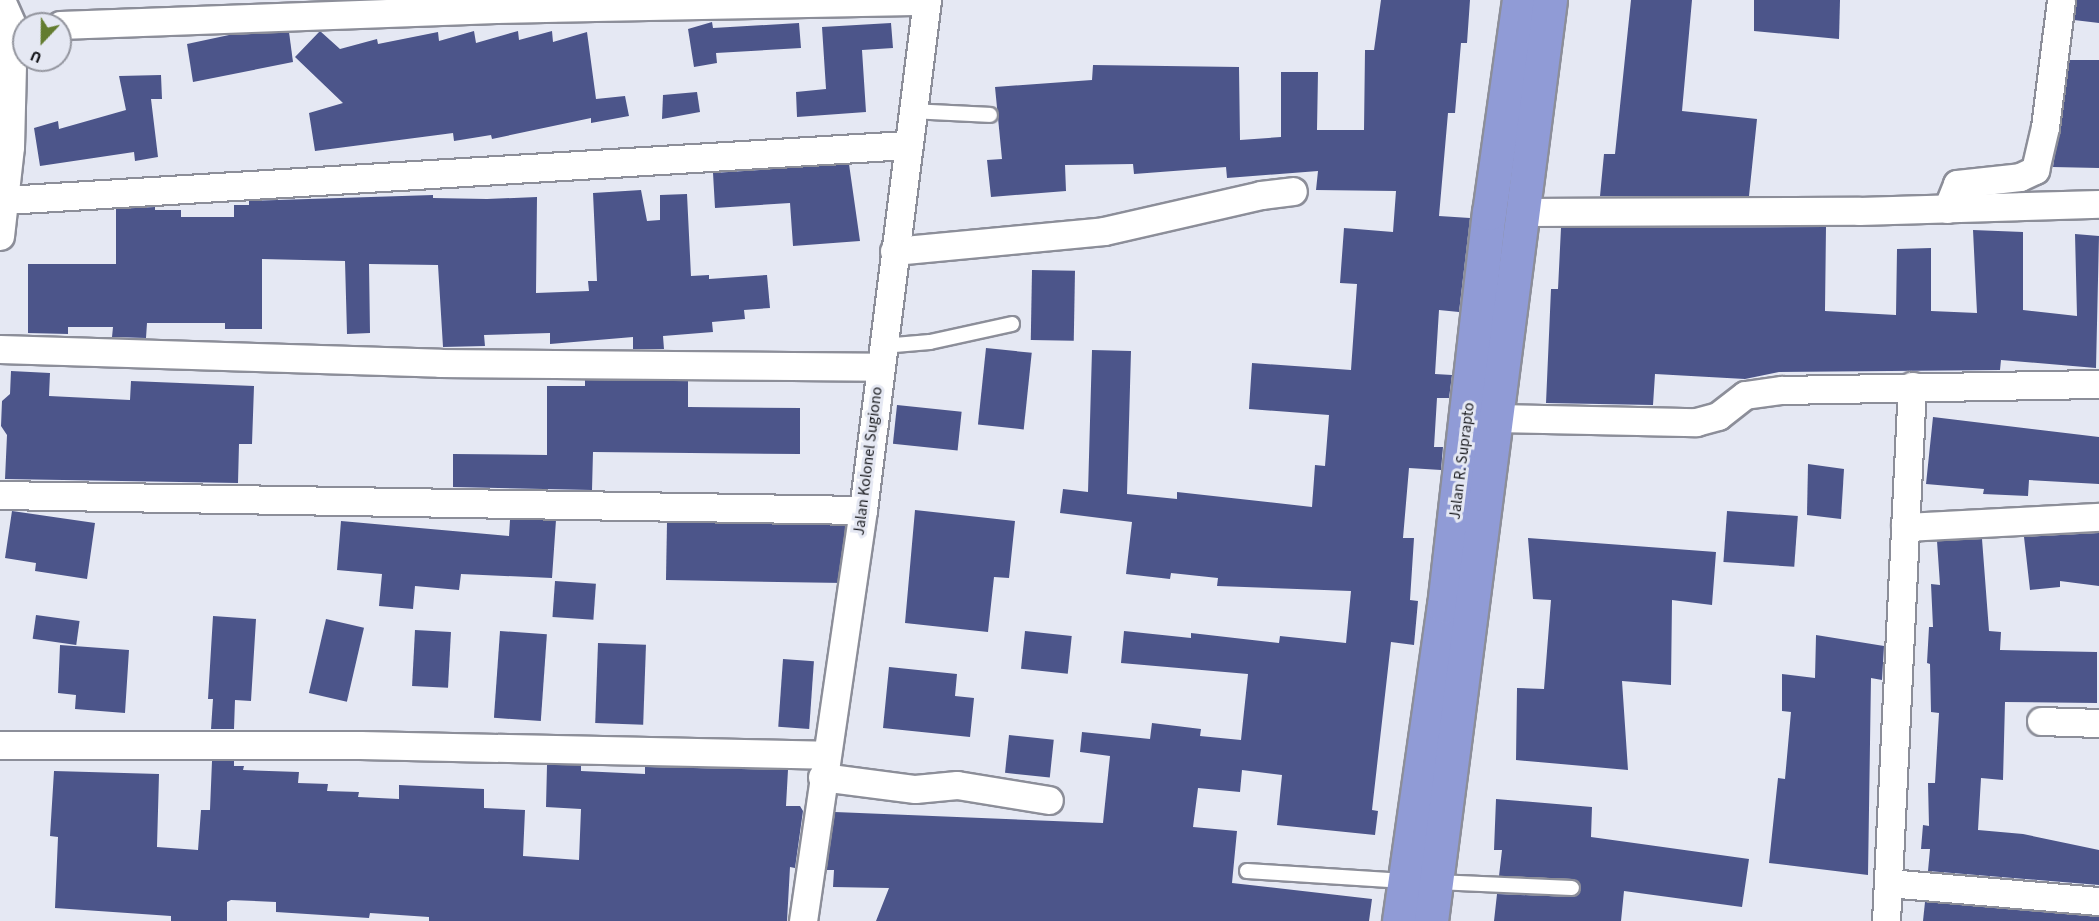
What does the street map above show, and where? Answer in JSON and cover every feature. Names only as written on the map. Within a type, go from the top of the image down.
[{"type":"highway","name":"Jalan R. Suprapto","points":[[1431,921],[1420,882],[1445,595],[1519,0]]},
{"type":"highway","name":"Jalan R. Suprapto","points":[[1399,921],[1420,882],[1497,418],[1521,212],[1550,0]]},
{"type":"street","points":[[0,236],[5,200],[5,147],[12,27],[1,0]]},
{"type":"street","points":[[1947,208],[1957,184],[2020,177],[2035,170],[2045,127],[2061,0]]},
{"type":"street","points":[[72,25],[496,9],[927,1]]},
{"type":"street","name":"Jalan Kolonel Sugiono","points":[[803,921],[863,510],[927,1]]},
{"type":"street","points":[[5,200],[908,145]]},
{"type":"street","points":[[894,251],[1104,231],[1261,195],[1293,191]]},
{"type":"street","points":[[1521,212],[1947,208],[2099,204]]},
{"type":"street","points":[[0,349],[440,363],[882,357]]},
{"type":"street","points":[[1497,418],[1696,422],[1718,416],[1745,395],[1912,386],[2099,384]]},
{"type":"street","points":[[1886,921],[1912,386]]},
{"type":"street","points":[[0,495],[863,510]]},
{"type":"street","points":[[1905,526],[2099,517]]},
{"type":"street","points":[[2041,721],[2099,723]]},
{"type":"street","points":[[0,744],[372,745],[824,766],[915,789],[957,785],[1049,800]]},
{"type":"street","points":[[1888,883],[2099,901]]},
{"type":"lane","points":[[912,111],[990,115]]},
{"type":"lane","points":[[882,357],[930,342],[1012,324]]},
{"type":"lane","points":[[1247,871],[1420,882],[1572,888]]},
{"type":"building","points":[[1381,0],[1470,0],[1467,43],[1461,43],[1455,113],[1448,113],[1439,216],[1470,218],[1459,312],[1439,310],[1435,374],[1452,375],[1449,398],[1437,398],[1434,447],[1443,447],[1441,470],[1409,468],[1403,538],[1414,538],[1410,600],[1418,601],[1414,645],[1391,642],[1372,810],[1378,811],[1375,835],[1277,825],[1282,775],[1242,770],[1240,792],[1198,788],[1193,827],[1237,831],[1232,883],[1372,899],[1369,921],[876,921],[889,888],[833,887],[834,870],[826,870],[835,812],[1103,823],[1110,756],[1080,752],[1082,732],[1150,739],[1152,723],[1201,729],[1200,736],[1241,740],[1248,674],[1121,663],[1124,631],[1191,638],[1191,633],[1279,643],[1280,636],[1346,643],[1351,591],[1217,586],[1218,578],[1171,573],[1170,579],[1126,574],[1132,522],[1060,513],[1063,489],[1088,492],[1092,350],[1131,351],[1127,494],[1177,499],[1177,492],[1312,507],[1315,465],[1325,466],[1329,415],[1249,409],[1252,363],[1351,370],[1357,284],[1340,283],[1344,228],[1393,232],[1396,191],[1316,190],[1318,171],[1227,178],[1226,167],[1134,174],[1133,164],[1065,165],[1066,191],[991,197],[987,160],[1002,159],[995,87],[1092,80],[1093,65],[1239,67],[1240,140],[1281,137],[1281,72],[1318,72],[1317,130],[1364,130],[1365,50],[1374,50]]},
{"type":"building","points":[[1631,0],[1692,0],[1682,111],[1757,119],[1749,196],[1600,196],[1604,154],[1615,154]]},
{"type":"building","points":[[1754,0],[1840,0],[1839,39],[1754,31]]},
{"type":"building","points":[[2076,0],[2099,0],[2099,23],[2074,20]]},
{"type":"building","points":[[712,22],[713,28],[799,23],[801,48],[716,53],[717,63],[694,67],[688,29]]},
{"type":"building","points":[[891,23],[893,48],[862,50],[866,112],[797,117],[796,92],[826,89],[822,27]]},
{"type":"building","points":[[320,31],[340,49],[377,39],[378,44],[438,32],[439,41],[474,31],[476,43],[518,31],[519,40],[552,31],[553,42],[587,32],[596,99],[625,96],[629,116],[591,123],[591,118],[492,139],[491,135],[454,141],[453,133],[315,151],[309,113],[343,103],[295,57]]},
{"type":"building","points":[[289,32],[293,62],[193,82],[187,44],[229,35]]},
{"type":"building","points":[[2069,60],[2099,60],[2099,168],[2053,167]]},
{"type":"building","points":[[161,75],[162,99],[151,99],[158,157],[135,161],[134,152],[40,166],[34,128],[58,121],[59,129],[126,110],[119,76]]},
{"type":"building","points":[[697,92],[700,112],[662,119],[663,95]]},
{"type":"building","points":[[849,164],[860,241],[793,246],[790,203],[715,208],[713,173]]},
{"type":"building","points":[[641,190],[647,221],[660,220],[660,195],[687,194],[691,276],[709,275],[709,279],[767,275],[770,308],[744,310],[745,319],[712,322],[713,332],[663,336],[664,349],[633,349],[633,337],[550,344],[550,333],[484,335],[485,346],[443,347],[438,265],[369,264],[370,333],[347,334],[345,261],[262,259],[262,329],[225,329],[225,323],[147,323],[146,338],[112,337],[113,327],[68,327],[68,334],[28,333],[28,264],[116,264],[116,209],[155,207],[155,210],[181,210],[181,217],[234,217],[234,205],[249,205],[249,201],[433,195],[433,198],[537,197],[536,293],[589,291],[588,281],[597,281],[593,193]]},
{"type":"building","points":[[1826,227],[1825,311],[1896,315],[1897,249],[1931,248],[1931,311],[1977,313],[1973,230],[2023,232],[2023,310],[2077,316],[2075,234],[2099,236],[2096,368],[2001,360],[2000,370],[1779,372],[1745,379],[1655,374],[1653,405],[1546,403],[1551,289],[1558,289],[1561,228]]},
{"type":"building","points":[[1032,270],[1075,271],[1074,341],[1031,340]]},
{"type":"building","points":[[986,348],[1032,353],[1024,429],[978,425]]},
{"type":"building","points":[[11,371],[50,373],[49,396],[130,400],[131,381],[254,386],[252,444],[239,444],[238,483],[5,479],[7,435],[1,426],[2,401],[10,394]]},
{"type":"building","points":[[585,380],[688,381],[688,407],[800,408],[800,454],[593,452],[592,490],[453,487],[453,454],[547,455],[547,386],[585,386]]},
{"type":"building","points":[[897,405],[962,412],[958,451],[893,444]]},
{"type":"building","points":[[1933,417],[2099,437],[2099,484],[2029,480],[2028,496],[1983,494],[1984,489],[1926,484]]},
{"type":"building","points":[[1808,464],[1844,469],[1841,519],[1807,515]]},
{"type":"building","points":[[915,510],[1015,521],[1009,578],[994,577],[988,632],[905,623]]},
{"type":"building","points":[[12,511],[95,523],[87,579],[35,571],[36,563],[5,558]]},
{"type":"building","points":[[1727,511],[1798,516],[1794,567],[1723,562]]},
{"type":"building","points":[[510,520],[556,520],[552,578],[461,574],[459,590],[415,586],[413,609],[379,606],[382,574],[337,570],[341,521],[509,536]]},
{"type":"building","points":[[667,522],[845,525],[844,583],[666,580]]},
{"type":"building","points":[[2099,533],[2099,586],[2060,581],[2060,587],[2030,590],[2024,537]]},
{"type":"building","points":[[1528,538],[1716,552],[1712,605],[1672,600],[1671,685],[1622,681],[1628,770],[1516,760],[1517,688],[1544,689],[1551,600],[1533,599]]},
{"type":"building","points":[[1982,539],[1989,631],[2001,632],[2000,650],[2097,652],[2097,703],[2005,702],[2003,780],[1981,778],[1978,830],[2023,834],[2099,850],[2099,885],[1928,871],[1930,849],[1921,849],[1923,825],[1929,826],[1928,783],[1935,783],[1939,713],[1931,712],[1930,664],[1927,663],[1929,627],[1933,627],[1931,584],[1940,585],[1937,541]]},
{"type":"building","points":[[555,581],[596,584],[593,620],[552,617]]},
{"type":"building","points":[[36,615],[80,621],[76,645],[33,639]]},
{"type":"building","points":[[213,616],[256,619],[251,701],[235,700],[234,729],[211,729],[213,699],[208,699]]},
{"type":"building","points":[[326,619],[364,628],[347,702],[309,693]]},
{"type":"building","points":[[415,630],[451,632],[448,688],[412,686]]},
{"type":"building","points":[[500,631],[547,634],[541,721],[494,718]]},
{"type":"building","points":[[1025,631],[1072,636],[1068,674],[1021,669]]},
{"type":"building","points":[[1816,635],[1884,646],[1882,680],[1871,678],[1868,875],[1769,863],[1778,778],[1785,779],[1791,712],[1782,711],[1782,674],[1815,678]]},
{"type":"building","points":[[598,643],[646,645],[643,725],[595,723]]},
{"type":"building","points":[[60,645],[129,650],[125,713],[75,709],[76,695],[58,693]]},
{"type":"building","points":[[783,659],[814,661],[809,729],[778,727]]},
{"type":"building","points":[[889,667],[957,674],[955,696],[974,698],[970,737],[883,728]]},
{"type":"building","points":[[1009,735],[1054,740],[1050,777],[1005,773]]},
{"type":"building","points":[[212,761],[234,761],[234,766],[244,766],[243,770],[299,772],[298,783],[328,784],[327,791],[359,792],[358,797],[399,799],[399,785],[484,789],[484,808],[525,810],[523,856],[579,860],[581,809],[546,807],[547,765],[581,765],[581,771],[645,774],[645,767],[788,770],[786,806],[800,806],[803,811],[795,868],[790,867],[787,921],[429,921],[429,917],[370,913],[369,918],[276,912],[276,902],[231,900],[227,902],[227,921],[171,921],[171,916],[55,908],[58,837],[50,836],[54,771],[159,774],[157,847],[198,850],[201,810],[210,810]]},
{"type":"building","points":[[1496,799],[1592,807],[1591,837],[1749,859],[1742,907],[1624,891],[1621,921],[1494,921],[1497,894],[1572,897],[1581,888],[1572,879],[1499,876],[1502,850],[1494,850]]},
{"type":"building","points":[[1925,902],[2099,917],[2099,921],[1923,921]]}]
